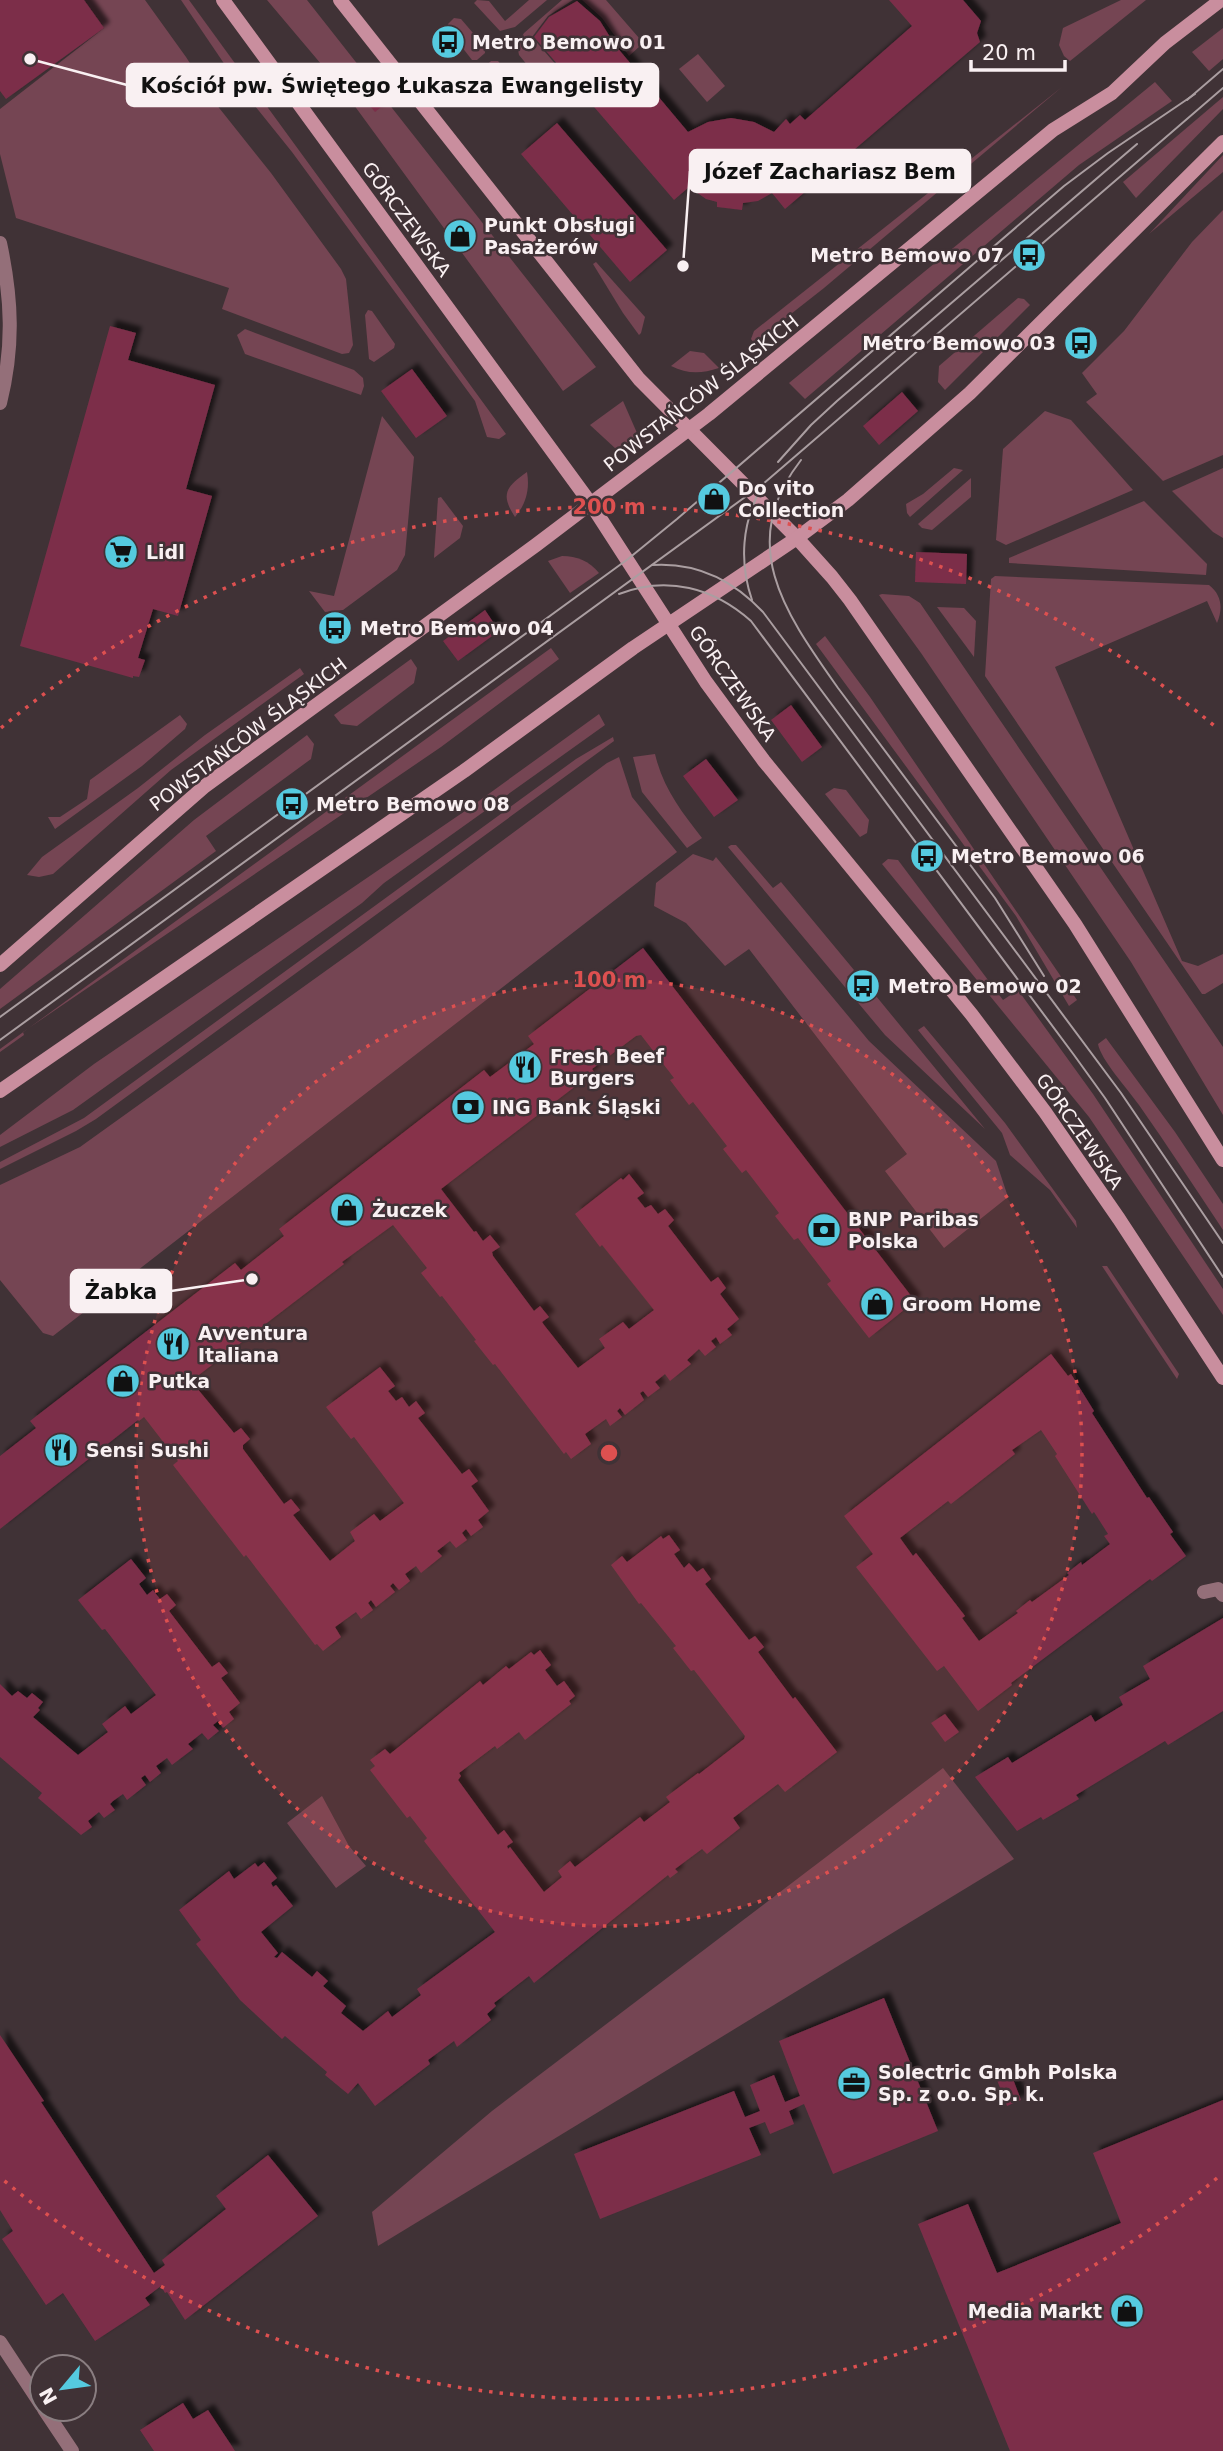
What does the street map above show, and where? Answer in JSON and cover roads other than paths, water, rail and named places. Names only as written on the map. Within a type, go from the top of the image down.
[{"type":"main road","name":"GÓRCZEWSKA","points":[[223,0],[591,503],[706,682],[786,789],[972,1015],[1045,1112],[1223,1378]]},
{"type":"main road","points":[[340,0],[632,371],[797,538],[832,576],[866,620],[1075,924],[1223,1160]]},
{"type":"main road","name":"POWSTAŃCÓW ŚLĄSKICH","points":[[0,965],[205,786],[689,430],[1053,130],[1112,93],[1166,43],[1221,0]]},
{"type":"main road","points":[[0,1091],[464,771],[633,648],[797,538],[866,486],[947,414],[1223,142]]},
{"type":"street","points":[[0,243],[7,275],[11,325],[8,370],[0,403]]},
{"type":"street","points":[[1204,1592],[1218,1588],[1223,1595]]},
{"type":"street","points":[[0,2342],[28,2384]]},
{"type":"street","points":[[54,2423],[72,2451]]},
{"type":"tram line","points":[[1187,100],[1223,69]]},
{"type":"tram line","points":[[0,1040],[763,484],[1223,88]]},
{"type":"tram line","points":[[0,1017],[628,559],[1064,186],[1195,94]]},
{"type":"tram line","points":[[778,462],[837,401],[1137,144]]},
{"type":"tram line","points":[[801,460],[782,491],[772,521],[770,550],[775,578],[786,606],[838,688],[995,898],[1044,976]]},
{"type":"tram line","points":[[752,600],[745,571],[744,543],[750,515],[761,488]]},
{"type":"tram line","points":[[652,565],[684,567],[713,575],[727,582],[763,612],[1121,1093],[1223,1243]]},
{"type":"tram line","points":[[619,594],[655,586],[689,588],[722,600],[751,621],[1105,1098],[1223,1277]]},
{"type":"place","name":"Metro Bemowo 01","points":[[448,42]]},
{"type":"place","name":"Kościół pw. Świętego Łukasza Ewangelisty","points":[[30,59]]},
{"type":"place","name":"Punkt Obsługi Pasażerów","points":[[460,236]]},
{"type":"place","name":"Metro Bemowo 07","points":[[1029,255]]},
{"type":"place","name":"Józef Zachariasz Bem","points":[[683,266]]},
{"type":"place","name":"Metro Bemowo 03","points":[[1081,343]]},
{"type":"place","name":"Do vito Collection","points":[[714,499]]},
{"type":"place","name":"Lidl","points":[[121,552]]},
{"type":"place","name":"Metro Bemowo 04","points":[[335,628]]},
{"type":"place","name":"Metro Bemowo 08","points":[[292,804]]},
{"type":"place","name":"Metro Bemowo 06","points":[[927,856]]},
{"type":"place","name":"Metro Bemowo 02","points":[[863,986]]},
{"type":"place","name":"Fresh Beef Burgers","points":[[525,1067]]},
{"type":"place","name":"ING Bank Śląski","points":[[468,1107]]},
{"type":"place","name":"Żuczek","points":[[347,1210]]},
{"type":"place","name":"BNP Paribas Polska","points":[[824,1230]]},
{"type":"place","name":"Żabka","points":[[252,1279]]},
{"type":"place","name":"Groom Home","points":[[877,1304]]},
{"type":"place","name":"Avventura Italiana","points":[[173,1344]]},
{"type":"place","name":"Putka","points":[[123,1381]]},
{"type":"place","name":"Sensi Sushi","points":[[61,1450]]},
{"type":"place","name":"Solectric Gmbh Polska Sp. z o.o. Sp. k.","points":[[854,2083]]},
{"type":"place","name":"Media Markt","points":[[1127,2311]]}]
